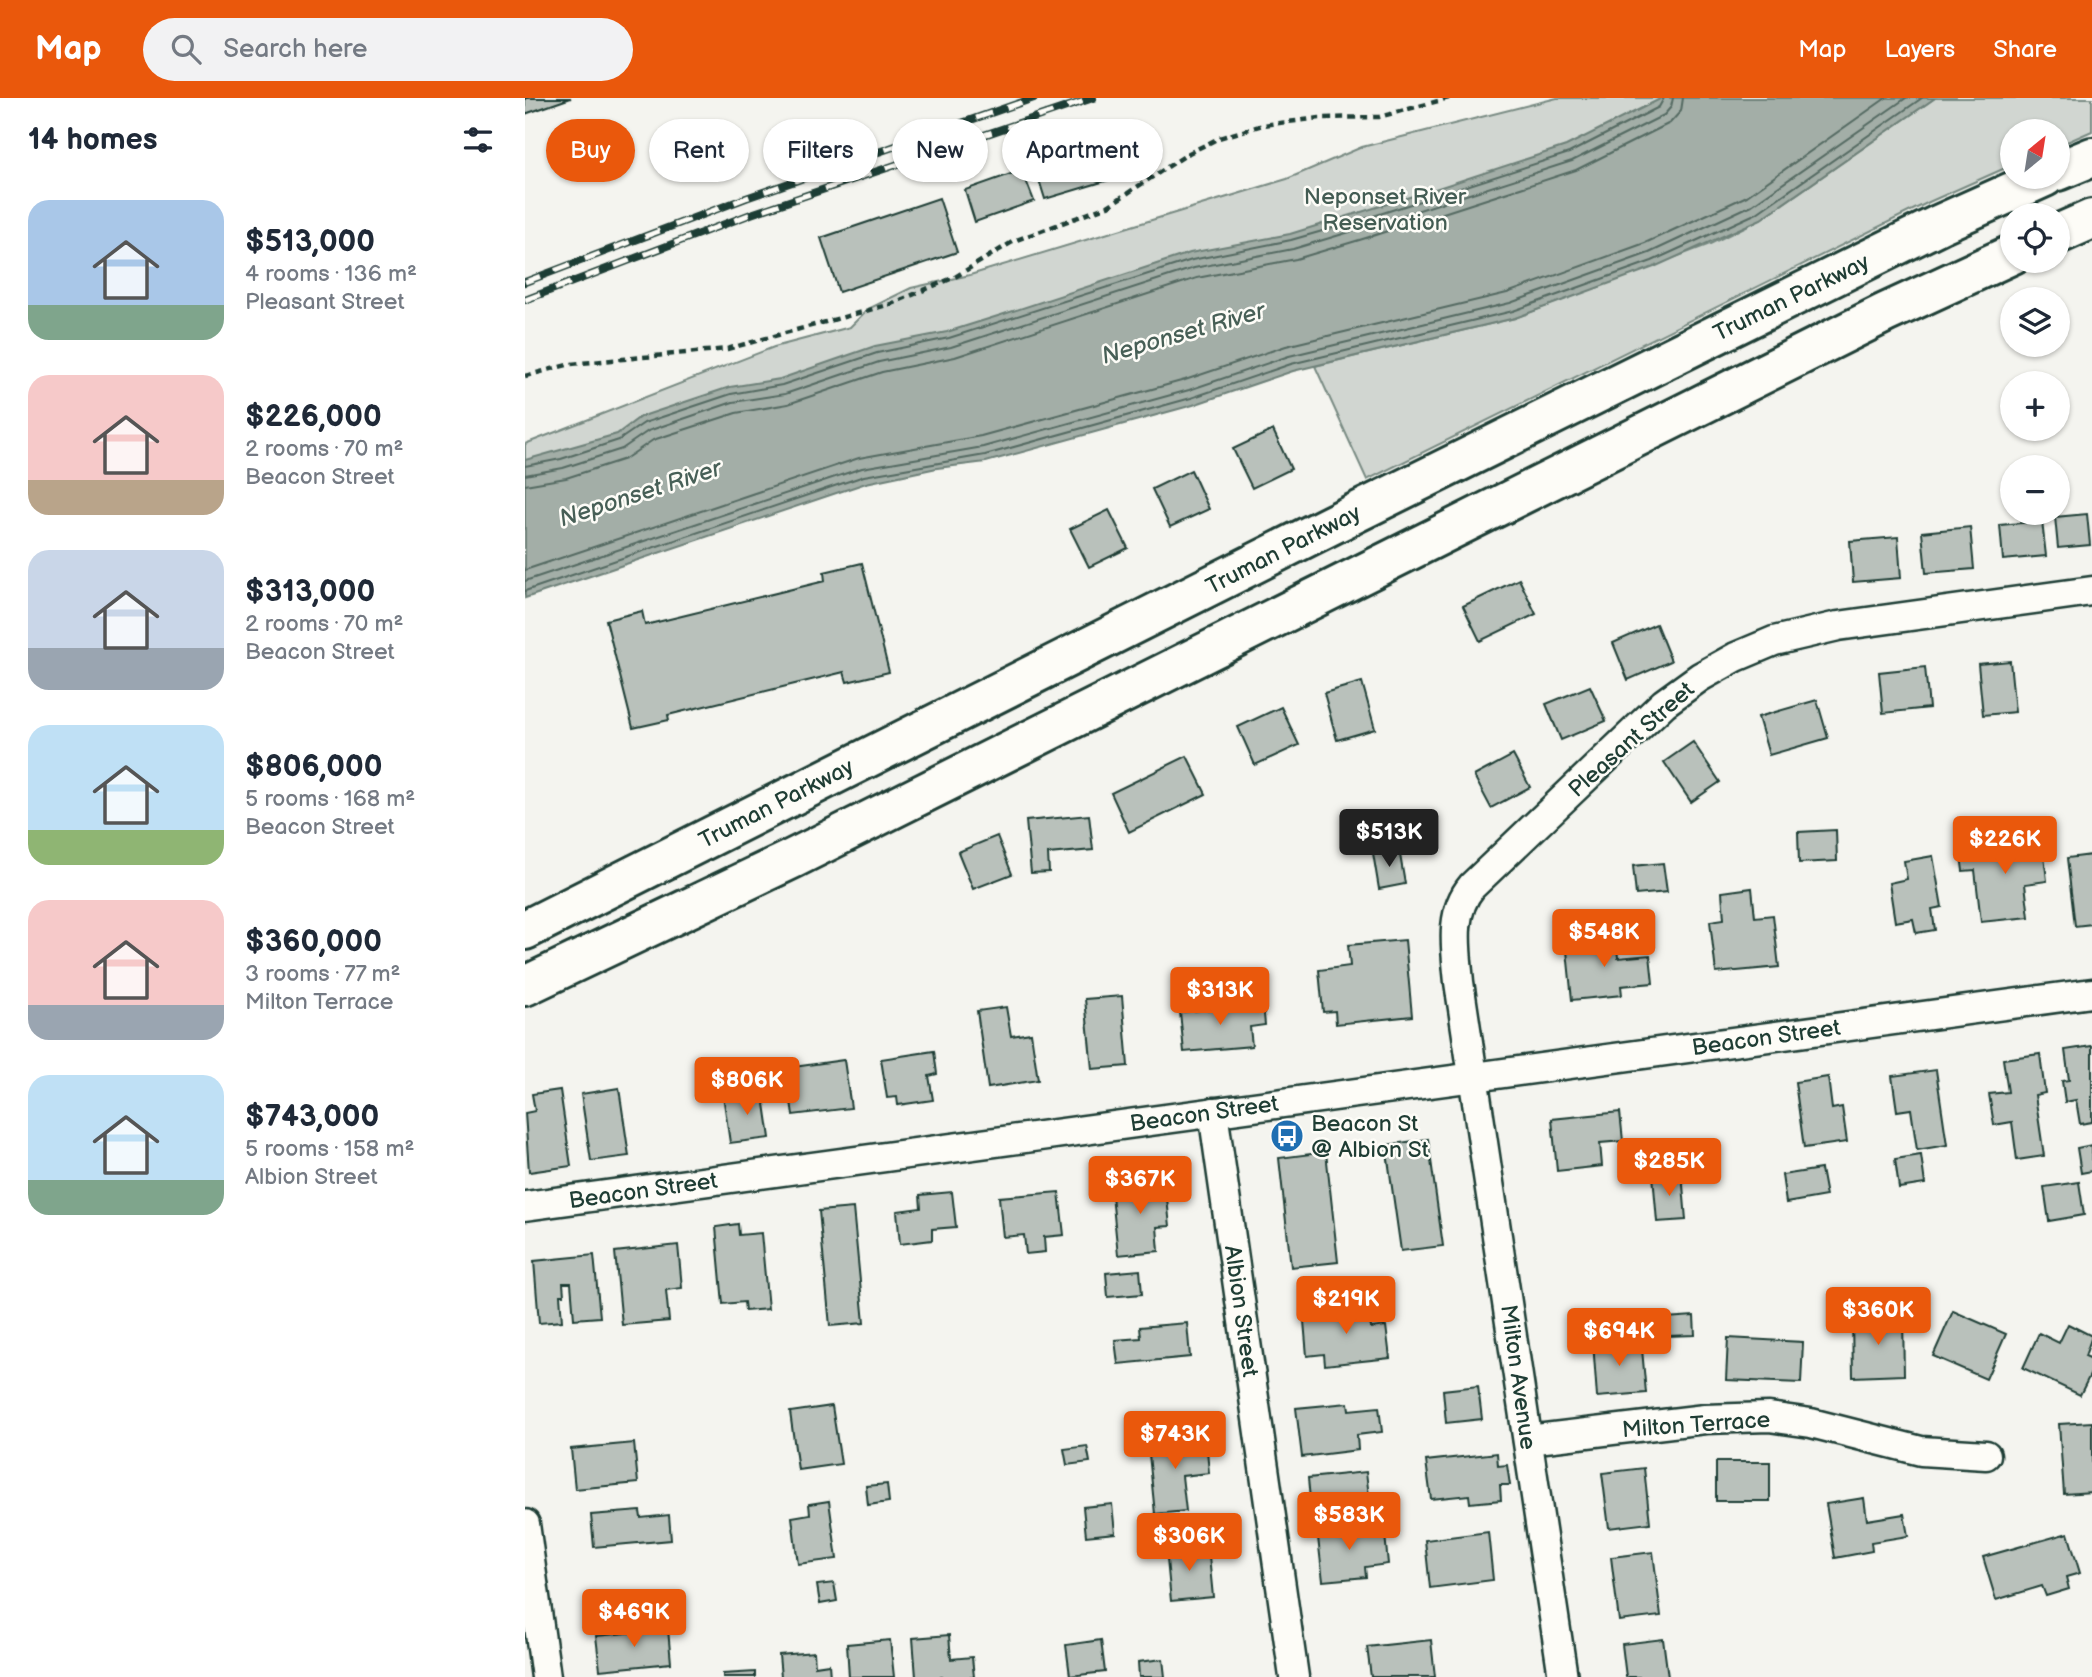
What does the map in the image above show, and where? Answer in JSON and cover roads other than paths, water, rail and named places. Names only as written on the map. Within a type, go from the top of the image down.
[{"type":"main road","points":[[2070,166],[2092,157]]},
{"type":"main road","name":"Truman Parkway","points":[[525,930],[1940,224],[2018,189]]},
{"type":"main road","points":[[2070,229],[2092,219]]},
{"type":"main road","points":[[525,986],[888,811],[1885,313],[2000,260]]},
{"type":"main road","points":[[862,760],[888,811]]},
{"type":"street","name":"Pleasant Street","points":[[1474,1077],[1456,954],[1457,912],[1466,893],[1645,720],[1680,690],[1736,657],[1793,636],[1861,622],[2092,591]]},
{"type":"street","name":"Beacon Street","points":[[525,1206],[2092,993]]},
{"type":"street","name":"Milton Avenue","points":[[1474,1077],[1563,1677]]},
{"type":"street","name":"Albion Street","points":[[1213,1112],[1294,1677]]},
{"type":"street","name":"Milton Terrace","points":[[1528,1440],[1705,1419],[1769,1417],[1823,1425],[1921,1451],[1986,1455]]},
{"type":"street","points":[[525,1524],[546,1677]]},
{"type":"water","name":"Neponset River","points":[[1662,98],[1935,98],[1761,219],[1654,267],[1515,318],[1293,371],[1193,405],[986,462],[937,468],[866,483],[525,598],[525,460],[617,434],[640,417],[730,387],[780,379],[875,346],[947,332],[1190,253],[1290,234],[1429,191],[1566,146]]},
{"type":"railway","points":[[525,282],[746,198],[1034,98]]},
{"type":"railway","points":[[525,300],[751,214],[1093,98]]},
{"type":"place","name":"Beacon St @ Albion St","points":[[1287,1136]]},
{"type":"park label","name":"Neponset River Reservation","points":[[1385,209]]}]
